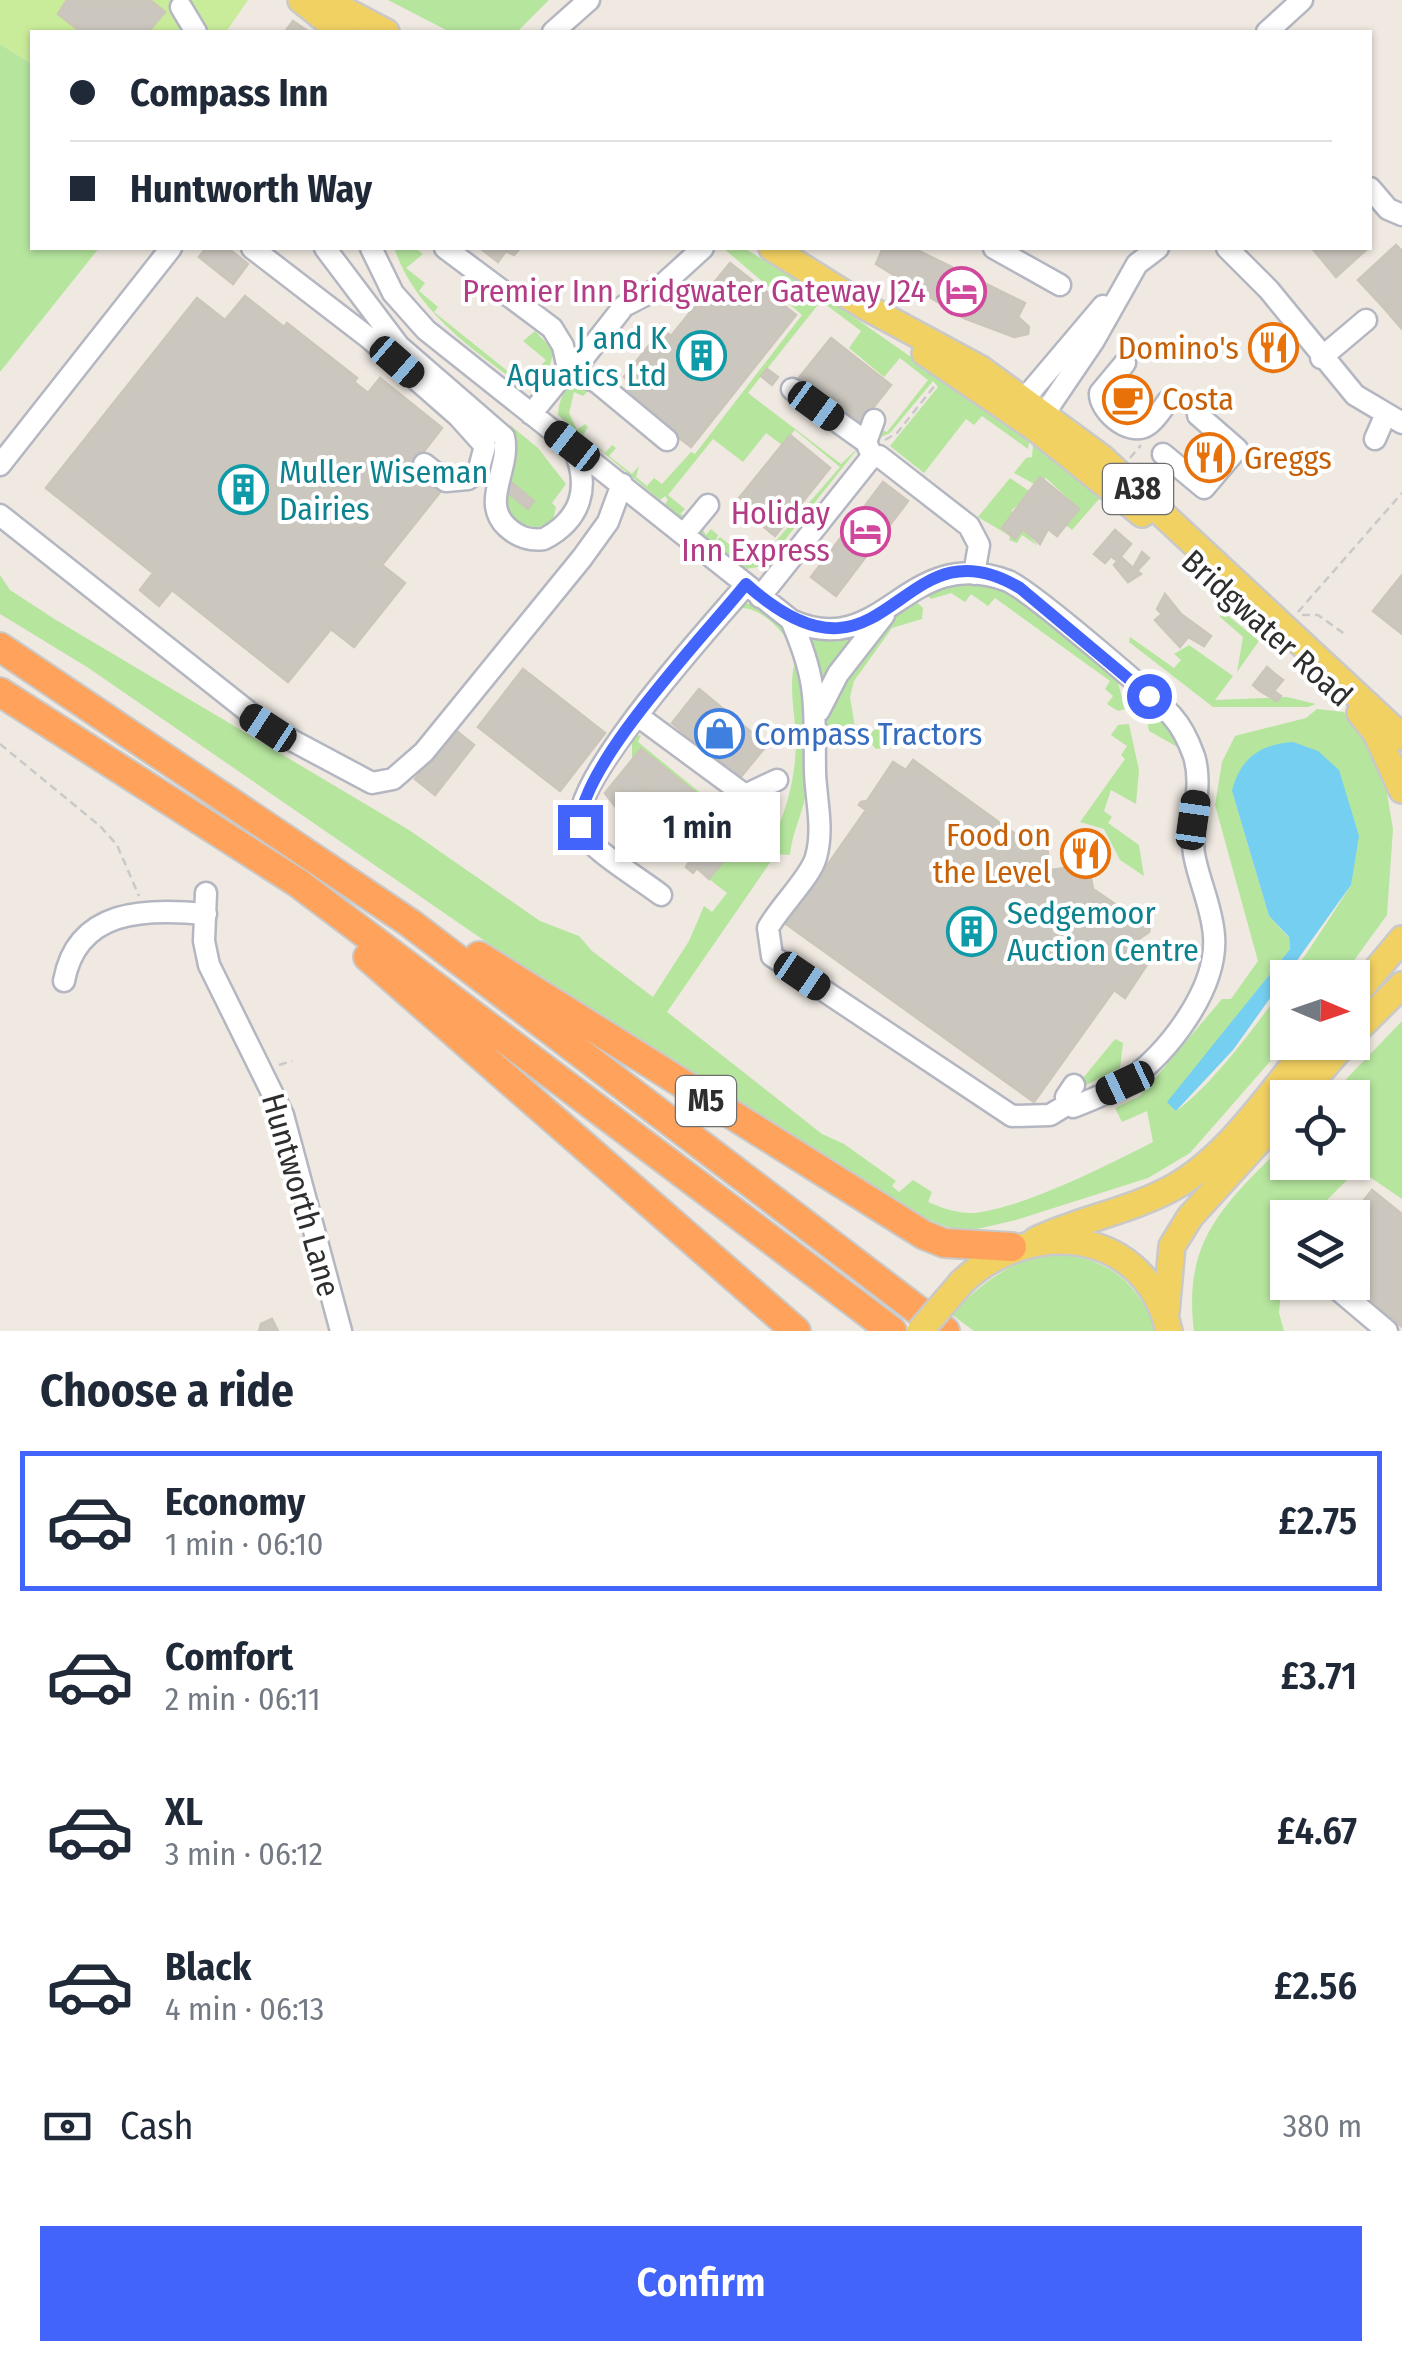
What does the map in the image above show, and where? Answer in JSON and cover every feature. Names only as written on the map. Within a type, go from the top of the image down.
[{"type":"highway","name":"M5","points":[[0,647],[410,924],[944,1331]]},
{"type":"highway","name":"M5","points":[[0,692],[298,884],[892,1331]]},
{"type":"highway","name":"M5","points":[[298,884],[340,932],[796,1331]]},
{"type":"highway","name":"M5","points":[[410,924],[476,954],[924,1235],[944,1243],[1024,1244]]},
{"type":"main road","points":[[301,0],[338,30]]},
{"type":"main road","points":[[325,0],[382,30]]},
{"type":"main road","name":"Bridgwater Road","points":[[775,250],[866,307],[936,342],[1152,501],[1402,737]]},
{"type":"main road","name":"Bridgwater Road","points":[[1029,414],[1346,698],[1376,732],[1402,790]]},
{"type":"main road","points":[[1370,977],[1402,939]]},
{"type":"main road","points":[[1370,1017],[1402,985]]},
{"type":"main road","points":[[920,1331],[982,1263],[1070,1224],[1159,1195],[1192,1175],[1220,1150],[1298,1060]]},
{"type":"main road","points":[[1313,1080],[1331,1060]]},
{"type":"main road","points":[[1168,1324],[1172,1246],[1190,1218],[1270,1128]]},
{"type":"main road","points":[[1024,1244],[1083,1242],[1110,1253],[1149,1286],[1168,1324]]},
{"type":"street","points":[[554,30],[588,0]]},
{"type":"street","points":[[1269,30],[1302,0]]},
{"type":"street","points":[[181,8],[195,30]]},
{"type":"street","points":[[1372,190],[1388,209],[1402,215]]},
{"type":"street","points":[[0,465],[169,250]]},
{"type":"street","points":[[255,250],[369,338],[458,416],[486,446],[478,472],[484,494],[498,518],[527,540],[552,534],[581,498],[585,486],[572,446]]},
{"type":"street","points":[[327,250],[399,346],[504,437],[507,459],[494,506]]},
{"type":"street","points":[[372,250],[393,292],[426,330],[790,620],[813,629],[844,631],[890,606]]},
{"type":"street","points":[[382,250],[399,288],[426,330]]},
{"type":"street","points":[[448,250],[552,328],[571,369],[596,382],[667,440]]},
{"type":"street","points":[[531,414],[624,306],[659,288],[701,250]]},
{"type":"street","points":[[998,250],[1060,284]]},
{"type":"street","points":[[1228,250],[1269,290],[1355,395],[1393,420],[1375,438]]},
{"type":"street","points":[[1029,414],[1134,263]]},
{"type":"street","points":[[1322,358],[1366,320]]},
{"type":"street","points":[[1125,364],[1100,392],[1102,405],[1123,424],[1137,428],[1149,424],[1168,401]]},
{"type":"street","points":[[792,389],[869,450],[933,488],[959,509],[980,546],[974,574]]},
{"type":"street","points":[[1163,454],[1204,488],[1237,449],[1198,415]]},
{"type":"street","points":[[661,895],[580,827],[582,808],[595,775],[672,661],[753,591],[869,450],[874,420]]},
{"type":"street","points":[[424,464],[446,482],[468,479],[478,472]]},
{"type":"street","points":[[0,514],[244,712],[341,769],[382,782],[393,780],[424,752],[582,558],[608,522],[622,484]]},
{"type":"street","points":[[684,534],[708,506]]},
{"type":"street","points":[[790,620],[811,666],[818,713],[815,777],[821,799],[816,860],[768,928],[772,956],[1012,1116],[1050,1115],[1075,1097],[1125,1083],[1150,1061],[1173,1035],[1210,973],[1214,937],[1192,834],[1198,774],[1187,740],[1170,714],[1020,588],[974,574],[934,578],[908,590],[890,606],[838,674],[818,713]]},
{"type":"street","points":[[638,716],[746,795],[776,780]]},
{"type":"street","name":"Huntworth Lane","points":[[64,981],[68,956],[84,935],[109,920],[206,904],[204,941],[210,964],[283,1115],[341,1331]]},
{"type":"street","points":[[1350,1300],[1387,1331]]},
{"type":"path","points":[[1346,635],[1318,614],[1296,615],[1402,493]]},
{"type":"path","points":[[0,744],[117,845],[144,907]]},
{"type":"green space","points":[[0,0],[248,0],[227,30],[30,30],[30,63],[0,44]]},
{"type":"green space","points":[[388,0],[549,0],[519,30],[446,30]]},
{"type":"green space","points":[[0,44],[30,63],[30,250],[97,250],[0,372]]},
{"type":"green space","points":[[395,250],[418,250],[423,254],[406,268],[425,283],[419,291],[438,307],[434,312],[525,385],[532,378],[538,382],[545,373],[539,368],[546,360],[523,341],[535,331],[554,351],[546,378],[526,389],[448,328],[432,311],[417,292]]},
{"type":"green space","points":[[725,250],[747,250],[832,302],[1006,423],[1029,442],[1028,449],[982,416],[974,425],[966,419],[924,473],[890,446],[938,387],[933,381],[890,433],[875,440],[877,428],[887,432],[928,380],[900,358],[884,377],[849,348],[861,331],[821,301],[748,393],[841,464],[859,447],[764,566],[746,569],[699,532],[701,527],[706,535],[711,529],[718,535],[715,542],[720,537],[755,565],[840,467],[795,430],[782,445],[766,433],[743,462],[713,439],[668,495],[685,509],[680,514],[689,517],[685,521],[665,504],[665,496],[660,500],[558,415],[567,390],[582,384],[590,389],[583,396],[574,392],[569,413],[577,430],[585,424],[588,427],[583,435],[605,453],[612,445],[616,448],[609,456],[632,474],[639,466],[636,477],[647,486],[654,478],[662,484],[691,452],[695,454],[802,315]]},
{"type":"green space","points":[[510,425],[538,448],[566,484],[552,503],[556,507],[553,520],[543,526],[528,526],[514,518],[511,521],[502,509],[505,430]]},
{"type":"green space","points":[[1033,445],[1100,498],[1072,530],[1066,525],[1079,509],[1046,478],[1034,484],[1014,473],[1026,458],[1032,457]]},
{"type":"green space","points":[[1010,478],[1032,493],[1012,510],[1015,538],[1023,529],[1038,546],[1022,535],[1017,543],[1009,540],[1010,536],[978,517]]},
{"type":"green space","points":[[0,575],[10,590],[56,620],[409,830],[540,921],[579,936],[592,951],[653,997],[689,941],[704,906],[712,912],[727,893],[709,879],[745,834],[642,749],[632,760],[632,737],[641,735],[638,742],[752,835],[770,844],[786,806],[794,767],[792,686],[797,655],[781,631],[765,617],[739,608],[740,603],[760,608],[789,633],[805,663],[809,724],[806,795],[790,855],[776,854],[667,1012],[822,1134],[844,1144],[896,1181],[892,1186],[899,1192],[913,1180],[932,1192],[928,1202],[957,1212],[975,1213],[1017,1203],[1153,1142],[1147,1111],[1122,1122],[1115,1108],[1140,1096],[1222,999],[1231,999],[1258,961],[1215,805],[1222,762],[1235,736],[1306,718],[1317,709],[1344,712],[1382,764],[1393,829],[1387,915],[1354,960],[1302,960],[1351,885],[1232,791],[1269,916],[1289,938],[1290,949],[1281,960],[1270,960],[1270,974],[1168,1102],[1176,1111],[1198,1093],[1270,1005],[1271,1060],[1190,1153],[1148,1178],[1016,1220],[964,1232],[905,1210],[610,1027],[87,667],[0,614]]},
{"type":"green space","points":[[965,580],[1001,587],[1030,606],[1117,679],[1125,709],[1118,711],[1107,704],[1113,696],[1105,689],[1110,681],[995,598],[988,606],[971,594],[965,602],[951,593],[931,599],[922,590]]},
{"type":"green space","points":[[915,601],[923,608],[922,619],[892,628],[854,681],[850,697],[856,733],[845,743],[836,743],[825,732],[826,706],[898,607]]},
{"type":"green space","points":[[1220,609],[1259,641],[1237,672],[1243,637],[1220,617]]},
{"type":"green space","points":[[869,629],[822,692],[804,635]]},
{"type":"green space","points":[[1130,637],[1174,668],[1181,660],[1174,654],[1189,645],[1233,676],[1215,700],[1287,697],[1316,704],[1213,707],[1129,642]]},
{"type":"green space","points":[[1144,702],[1169,725],[1181,749],[1149,731]]},
{"type":"green space","points":[[1129,724],[1139,770],[1136,804],[1111,790],[1104,811],[1112,817],[1108,823],[1139,845],[1144,876],[1120,860],[1104,829],[1080,822],[1125,759],[1121,755],[1127,746],[1111,735],[1118,725]]},
{"type":"green space","points":[[887,725],[900,732],[889,747],[876,749],[869,741],[870,732]]},
{"type":"green space","points":[[1402,1021],[1402,1199],[1370,1177],[1370,1080],[1345,1080],[1365,1060],[1370,1060],[1370,1054]]},
{"type":"green space","points":[[1115,1039],[1123,1043],[1120,1068],[1082,1087],[1079,1083]]},
{"type":"green space","points":[[1270,1158],[1270,1180],[1347,1180],[1327,1200],[1270,1200],[1270,1300],[1280,1300],[1284,1331],[1194,1331],[1192,1298],[1202,1246],[1245,1184]]},
{"type":"green space","points":[[1039,1254],[1080,1258],[1112,1271],[1137,1295],[1157,1331],[974,1331],[951,1314],[992,1279]]},
{"type":"water","points":[[1293,742],[1318,751],[1339,770],[1359,836],[1351,885],[1297,960],[1281,960],[1290,949],[1289,937],[1269,916],[1232,791],[1246,762],[1271,746]]},
{"type":"water","points":[[1270,974],[1270,998],[1233,1050],[1176,1111],[1167,1102]]},
{"type":"building","points":[[67,0],[150,0],[165,12],[150,30],[78,30],[58,14]]},
{"type":"building","points":[[293,21],[306,30],[286,30]]},
{"type":"building","points":[[1396,245],[1402,251],[1402,292],[1384,308],[1358,280]]},
{"type":"building","points":[[204,250],[230,250],[248,264],[233,284],[199,257]]},
{"type":"building","points":[[483,250],[518,250],[514,255],[506,251],[498,262]]},
{"type":"building","name":"Premier Inn Bridgwater Gateway J24","points":[[882,250],[917,250],[1025,303],[1018,317],[1029,327],[1028,334],[1014,337],[964,318],[876,264]]},
{"type":"building","points":[[1314,250],[1366,250],[1336,277]]},
{"type":"building","name":"J and K Aquatics Ltd","points":[[730,263],[796,315],[691,447],[624,395],[632,385],[624,377],[662,329],[671,336]]},
{"type":"building","points":[[1402,292],[1402,329],[1384,308]]},
{"type":"building","name":"Muller Wiseman Dairies","points":[[245,296],[284,327],[287,323],[357,378],[354,382],[368,393],[380,378],[442,428],[411,468],[441,491],[382,565],[405,583],[354,647],[331,629],[288,682],[172,590],[159,606],[140,590],[153,573],[46,488],[197,298],[225,320]]},
{"type":"building","name":"Domino's","points":[[1266,329],[1292,354],[1282,367],[1255,342]]},
{"type":"building","points":[[831,338],[891,385],[858,427],[798,379]]},
{"type":"building","points":[[767,369],[778,377],[772,385],[761,376]]},
{"type":"building","name":"Costa","points":[[1122,376],[1150,402],[1133,422],[1104,396]]},
{"type":"building","points":[[790,435],[830,468],[775,536],[735,503]]},
{"type":"building","name":"Greggs","points":[[1213,436],[1229,451],[1206,479],[1190,464]]},
{"type":"building","points":[[1040,477],[1079,509],[1057,536],[1048,529],[1040,544],[1023,529],[1015,539],[1002,528]]},
{"type":"building","name":"Holiday Inn Express","points":[[883,482],[908,501],[836,596],[811,577]]},
{"type":"building","points":[[512,483],[534,501],[528,509],[506,491]]},
{"type":"building","points":[[1115,530],[1131,544],[1117,561],[1111,556],[1105,563],[1094,554]]},
{"type":"building","points":[[1142,552],[1149,558],[1137,571],[1141,574],[1128,582],[1114,565],[1121,557],[1133,568]]},
{"type":"building","points":[[1402,575],[1402,634],[1373,611]]},
{"type":"building","points":[[1165,594],[1181,614],[1211,636],[1204,646],[1188,637],[1180,647],[1155,620],[1162,614],[1157,609]]},
{"type":"building","points":[[1267,667],[1275,674],[1260,691],[1253,685]]},
{"type":"building","points":[[523,669],[605,733],[560,791],[478,727]]},
{"type":"building","points":[[1275,674],[1283,680],[1274,691],[1281,696],[1277,701],[1260,691]]},
{"type":"building","name":"Compass Tractors","points":[[699,689],[767,745],[739,779],[672,723]]},
{"type":"building","points":[[454,729],[474,745],[435,795],[415,779]]},
{"type":"building","points":[[641,749],[661,765],[621,814],[605,793]]},
{"type":"building","name":"Sedgemoor Auction Centre","points":[[913,760],[1033,847],[1047,849],[1051,870],[1071,867],[1068,848],[1075,837],[1097,837],[1104,855],[1089,868],[1093,889],[1131,915],[1143,914],[1151,922],[1149,932],[1136,941],[1154,954],[1125,998],[1114,990],[1034,1102],[786,924],[866,810],[859,805],[861,802],[867,801],[893,762],[906,770]]},
{"type":"building","points":[[661,765],[693,791],[657,836],[625,810]]},
{"type":"building","points":[[693,791],[745,834],[709,879],[697,868],[693,873],[686,867],[689,862],[657,836]]},
{"type":"building","points":[[1372,1190],[1402,1214],[1402,1327],[1369,1300],[1370,1200],[1364,1200]]},
{"type":"building","points":[[272,1319],[278,1331],[259,1331],[261,1324]]},
{"type":"place","name":"Premier Inn Bridgwater Gateway J24","points":[[961,291]]},
{"type":"place","name":"Domino's","points":[[1274,348]]},
{"type":"place","name":"J and K Aquatics Ltd","points":[[702,356]]},
{"type":"place","name":"Costa","points":[[1127,399]]},
{"type":"place","name":"Greggs","points":[[1209,458]]},
{"type":"place","name":"Muller Wiseman Dairies","points":[[244,490]]},
{"type":"place","name":"Holiday Inn Express","points":[[865,531]]},
{"type":"place","name":"Compass Tractors","points":[[719,734]]},
{"type":"place","name":"Food on the Level","points":[[1086,853]]},
{"type":"place","name":"Sedgemoor Auction Centre","points":[[972,931]]},
{"type":"route","points":[[580,827],[579,816],[589,788],[608,755],[746,584],[790,620],[813,629],[837,632],[870,620],[908,590],[934,578],[965,573],[996,578],[1020,588],[1149,696]]}]
